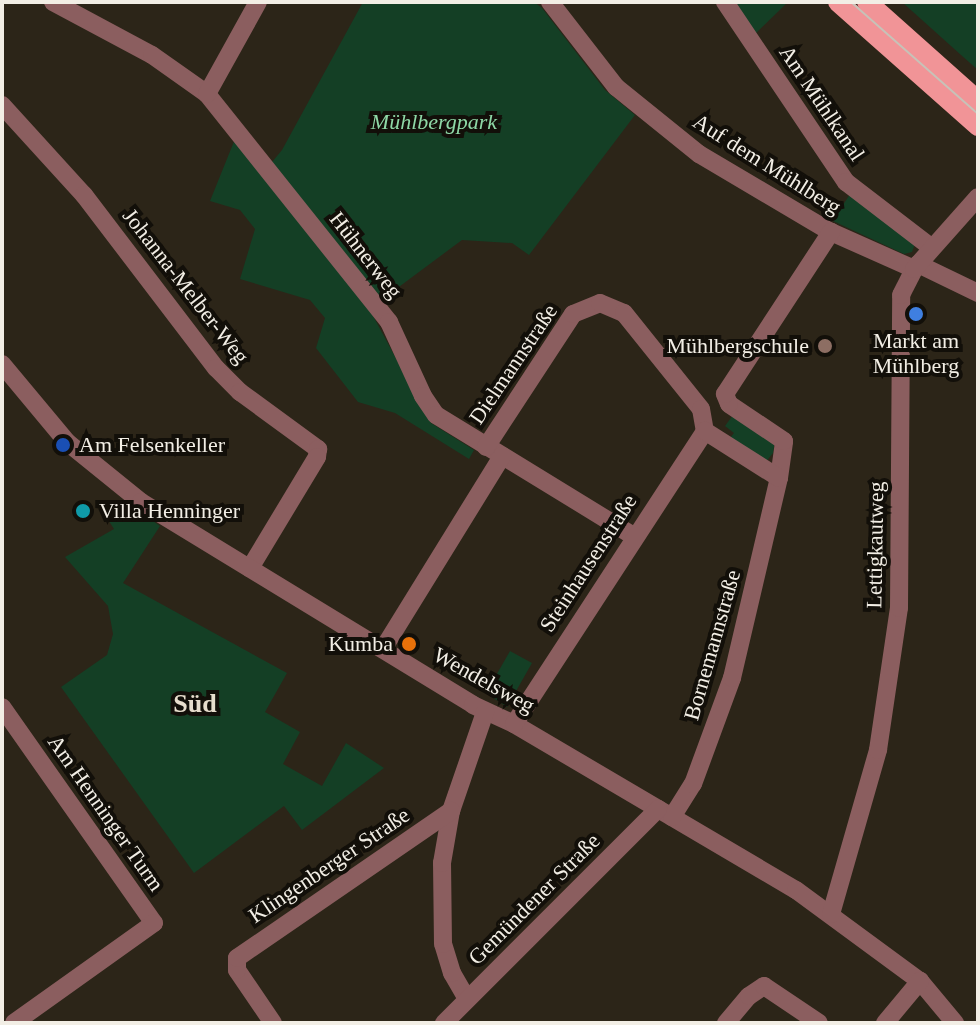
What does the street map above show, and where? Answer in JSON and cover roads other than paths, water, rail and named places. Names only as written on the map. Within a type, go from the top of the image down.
[{"type":"main road","points":[[838,2],[978,126]]},
{"type":"main road","points":[[867,2],[978,101]]},
{"type":"street","name":"Hühnerweg","points":[[53,2],[152,55],[207,94],[389,322],[430,409],[494,452],[635,537]]},
{"type":"street","points":[[207,94],[258,2]]},
{"type":"street","name":"Auf dem Mühlberg","points":[[550,2],[574,38],[616,87],[699,154],[831,232],[978,293]]},
{"type":"street","name":"Am Mühlkanal","points":[[725,2],[846,182],[932,248]]},
{"type":"street","name":"Johanna-Melber-Weg","points":[[2,105],[84,195],[216,368],[240,392],[318,449],[317,457],[250,568]]},
{"type":"street","name":"Lettigkautweg","points":[[831,914],[878,750],[894,651],[902,544],[898,315],[901,295],[916,267],[978,197]]},
{"type":"street","name":"Bornemannstraße","points":[[665,813],[693,784],[732,678],[779,478],[784,441],[729,404],[725,397],[831,232]]},
{"type":"street","name":"Dielmannstraße","points":[[383,649],[573,314],[600,303],[619,309],[701,409],[705,431]]},
{"type":"street","name":"Wendelsweg","points":[[2,364],[67,442],[106,477],[162,516],[485,712],[514,724],[831,914],[920,981],[955,1023]]},
{"type":"street","points":[[705,431],[779,478]]},
{"type":"street","name":"Steinhausenstraße","points":[[514,724],[705,431]]},
{"type":"street","name":"Am Henninger Turm","points":[[2,707],[154,923],[14,1023]]},
{"type":"street","points":[[467,999],[452,973],[443,944],[442,863],[451,811],[485,712]]},
{"type":"street","name":"Klingenberger Straße","points":[[270,1022],[237,970],[235,961],[451,811]]},
{"type":"street","name":"Gemündener Straße","points":[[444,1023],[665,813]]},
{"type":"street","points":[[885,1023],[920,981]]},
{"type":"street","points":[[726,1023],[749,996],[764,986],[819,1023]]},
{"type":"tram line","points":[[851,2],[978,114]]},
{"type":"place","name":"Markt am Mühlberg","points":[[916,314]]},
{"type":"place","name":"Mühlbergschule","points":[[825,346]]},
{"type":"place","name":"Am Felsenkeller","points":[[63,445]]},
{"type":"place","name":"Villa Henninger","points":[[83,511]]},
{"type":"place","name":"Kumba","points":[[409,644]]},
{"type":"district","name":"Süd","points":[[195,704]]},
{"type":"park label","name":"Mühlbergpark","points":[[434,122]]}]
